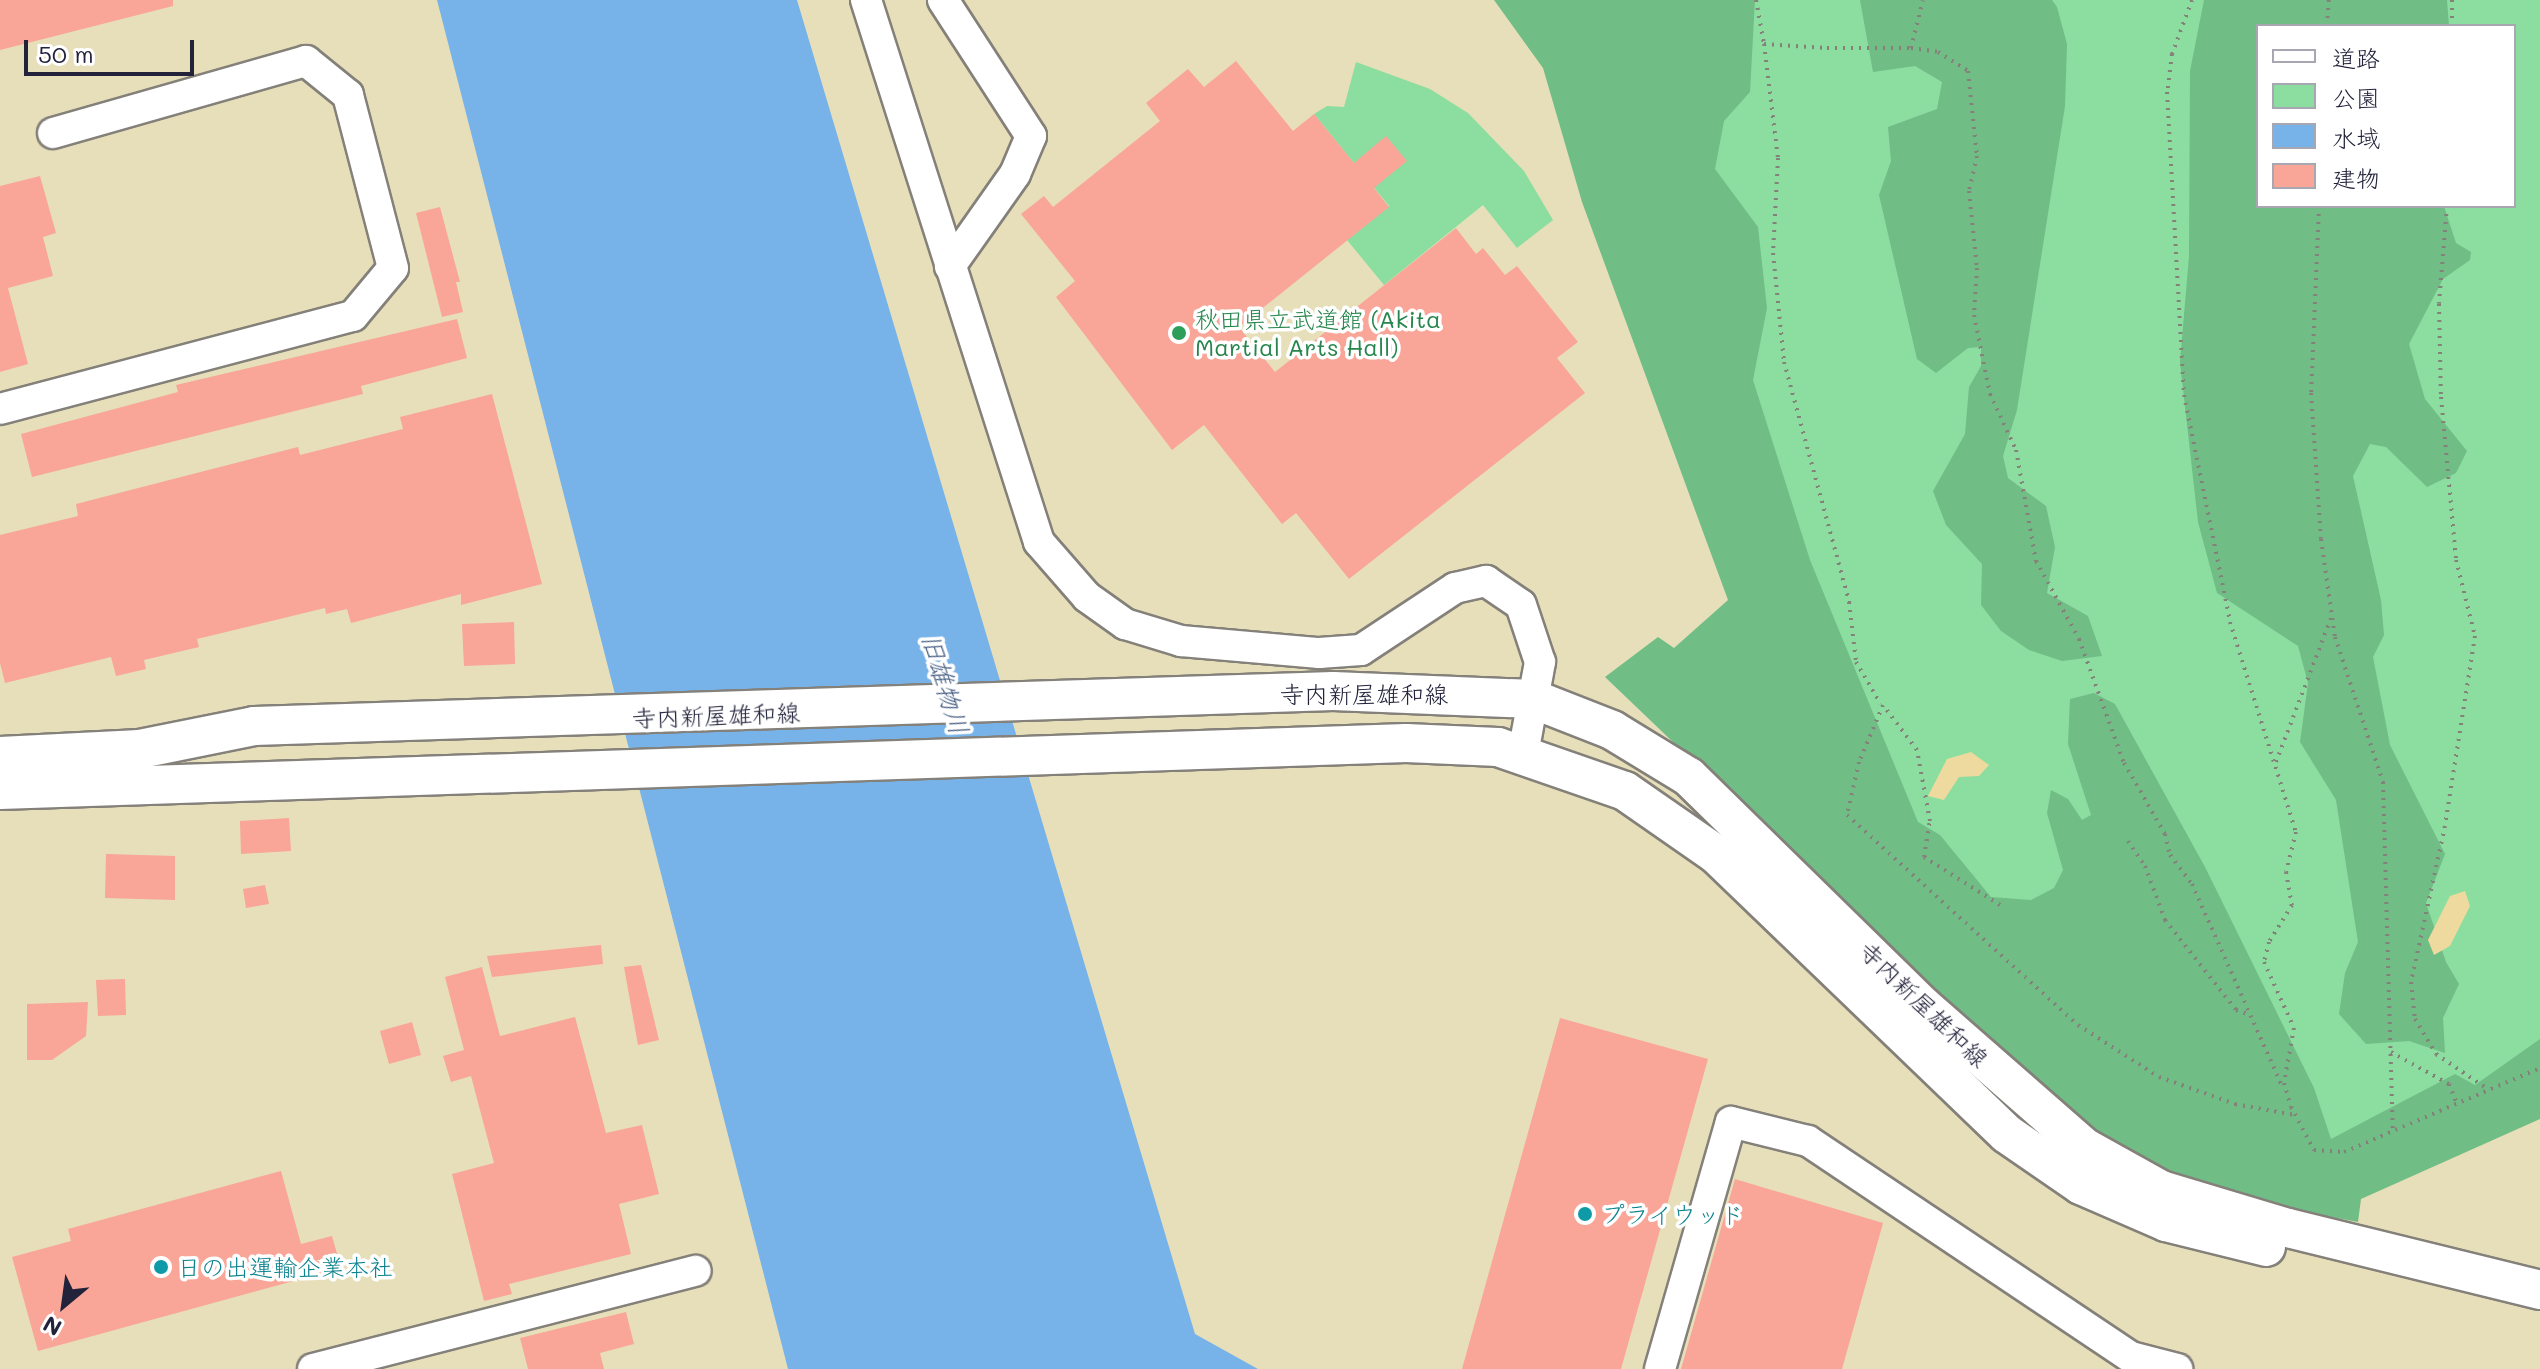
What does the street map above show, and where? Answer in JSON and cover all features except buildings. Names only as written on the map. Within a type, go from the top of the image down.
[{"type":"main road","name":"寺内新屋雄和線","points":[[0,756],[140,749],[254,726],[551,720],[1333,691],[1533,699],[1612,730],[1689,777],[1923,1006],[2084,1147],[2161,1190],[2288,1228],[2540,1290]]},
{"type":"main road","name":"寺内新屋雄和線","points":[[0,790],[584,774],[1406,743],[1498,747],[1625,791],[1717,855],[2007,1134],[2081,1185],[2166,1222],[2540,1315]]},
{"type":"street","points":[[866,0],[1039,542],[1087,597],[1125,624],[1181,641],[1319,653],[1361,650],[1455,588],[1486,581],[1521,605],[1540,662],[1523,754]]},
{"type":"street","points":[[943,0],[1031,136],[1015,174],[950,266]]},
{"type":"street","points":[[0,409],[353,316],[393,268],[348,95],[306,61],[53,133]]},
{"type":"street","points":[[1660,1369],[1731,1122],[1808,1141],[2127,1365],[2177,1369]]},
{"type":"street","points":[[313,1369],[696,1271]]},
{"type":"path","points":[[1756,0],[1778,158],[1773,253],[1784,362],[1849,602],[1856,662],[1880,703]]},
{"type":"path","points":[[1911,48],[1923,0]]},
{"type":"path","points":[[2192,0],[2172,54],[2167,92],[2184,395],[2230,622],[2296,832],[2286,872],[2292,905],[2269,942],[2264,962],[2294,1028],[2284,1083],[2288,1099]]},
{"type":"path","points":[[2327,24],[2329,0]]},
{"type":"path","points":[[2452,0],[2452,24]]},
{"type":"path","points":[[1764,44],[1911,48],[1938,52],[1968,71],[1977,156],[1969,191],[1977,268],[1974,315],[1990,394],[2016,450],[2036,561],[2079,639],[2124,763],[2165,834],[2170,855],[2192,884],[2295,1115],[2314,1150],[2344,1152],[2540,1068]]},
{"type":"path","points":[[2319,208],[2311,393],[2332,616],[2383,782],[2393,1132]]},
{"type":"path","points":[[2447,208],[2439,304],[2441,397],[2456,560],[2475,636],[2445,826],[2411,982],[2415,1019],[2436,1054],[2489,1090]]},
{"type":"path","points":[[2275,763],[2288,742],[2332,616]]},
{"type":"path","points":[[2000,905],[1924,857],[1930,821],[1917,750],[1883,705],[1859,762],[1847,815],[2078,1025],[2159,1077],[2235,1104],[2295,1115]]},
{"type":"path","points":[[2128,841],[2145,866],[2165,920],[2236,1010],[2250,1015]]},
{"type":"path","points":[[2391,1052],[2449,1084],[2457,1104]]},
{"type":"green space","points":[[1494,0],[1755,0],[1750,92],[1724,121],[1715,169],[1758,227],[1767,308],[1753,380],[1810,560],[1918,822],[1940,835],[1991,897],[2031,900],[2054,888],[2063,870],[2047,813],[2051,790],[2068,799],[2082,820],[2091,815],[2068,744],[2070,699],[2094,693],[2115,704],[2205,867],[2314,1088],[2331,1139],[2455,1074],[2475,1085],[2540,1039],[2540,1119],[2361,1199],[2358,1222],[2172,1187],[2089,1140],[1605,677],[1658,637],[1674,648],[1728,600],[1582,202],[1543,68]]},
{"type":"green space","points":[[1580,0],[2540,0],[2540,1079],[2342,1158],[1931,912]]},
{"type":"green space","points":[[1860,0],[2052,0],[2057,7],[2067,44],[2065,106],[2017,410],[2003,456],[2008,478],[2046,506],[2055,547],[2047,593],[2088,616],[2102,656],[2062,661],[2029,650],[2001,631],[1981,605],[1982,564],[1946,525],[1933,491],[1965,434],[1969,387],[1981,366],[1981,347],[1968,348],[1936,373],[1917,359],[1879,195],[1891,161],[1888,127],[1937,109],[1942,82],[1915,66],[1873,72]]},
{"type":"green space","points":[[2204,0],[2447,0],[2449,24],[2256,24],[2256,208],[2445,208],[2456,243],[2471,252],[2470,260],[2443,279],[2409,344],[2425,399],[2467,451],[2456,473],[2427,487],[2386,447],[2370,444],[2353,476],[2381,600],[2384,635],[2373,657],[2390,745],[2445,854],[2426,903],[2446,962],[2459,984],[2443,1018],[2445,1053],[2409,1041],[2366,1044],[2339,1014],[2345,973],[2358,942],[2336,800],[2300,742],[2308,683],[2298,646],[2217,593],[2198,522],[2180,362],[2189,256],[2190,71]]},
{"type":"green space","points":[[1356,62],[1430,89],[1468,113],[1524,171],[1553,220],[1517,248],[1483,205],[1384,285],[1347,240],[1389,206],[1314,114],[1327,106],[1344,107]]},
{"type":"sand","points":[[1971,752],[1989,765],[1979,776],[1959,777],[1944,800],[1928,796],[1947,759]]},
{"type":"sand","points":[[2465,891],[2470,906],[2450,946],[2434,955],[2428,940],[2450,896]]},
{"type":"water","name":"旧雄物川","points":[[437,0],[797,0],[1195,1334],[1258,1369],[788,1369]]},
{"type":"place","name":"秋田県立武道館 (Akita Martial Arts Hall)","points":[[1179,333]]},
{"type":"place","name":"プライウッド","points":[[1585,1214]]},
{"type":"place","name":"日の出運輸企業本社","points":[[161,1267]]}]
